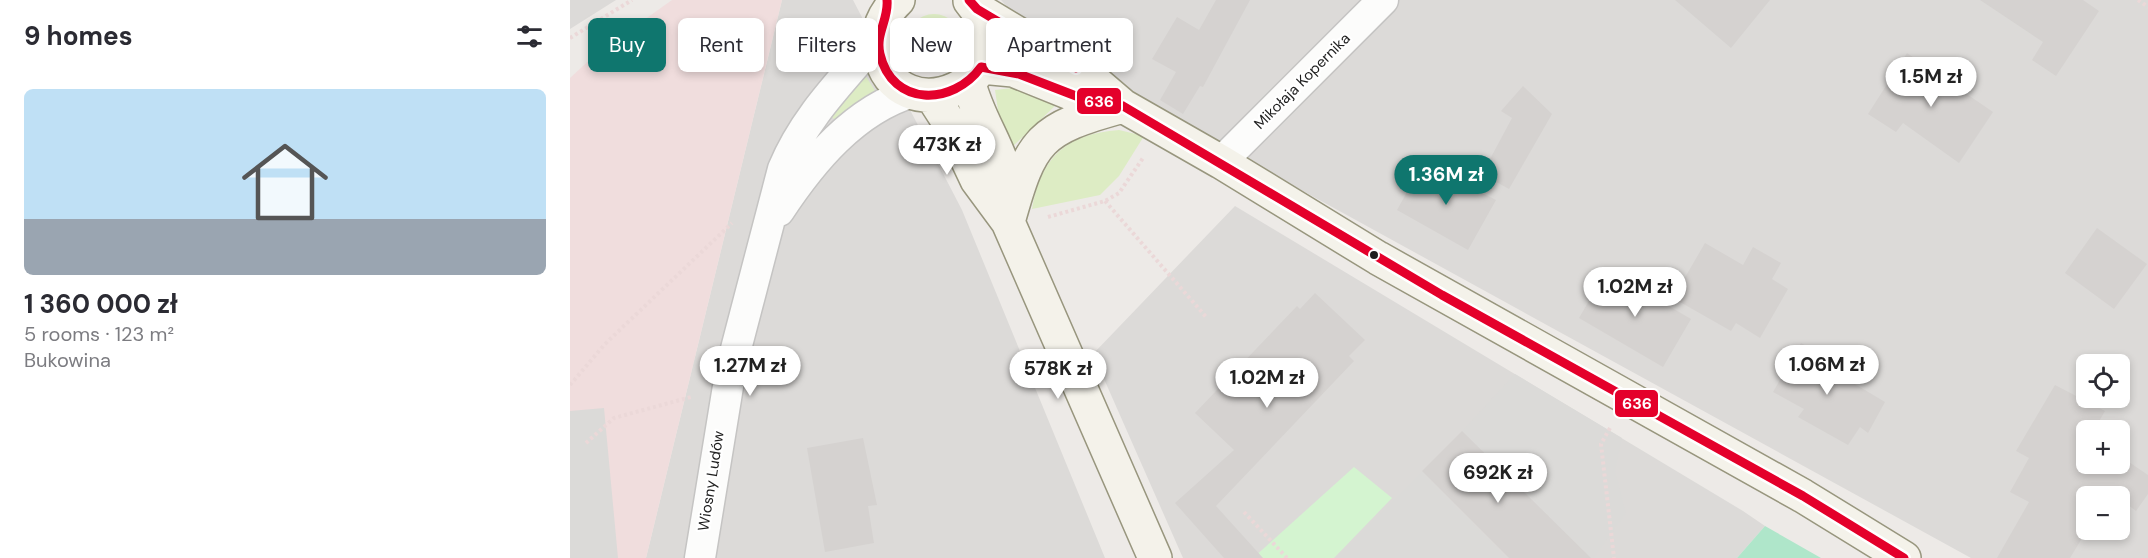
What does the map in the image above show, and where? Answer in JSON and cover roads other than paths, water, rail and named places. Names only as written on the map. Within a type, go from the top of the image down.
[{"type":"street","name":"Mikołaja Kopernika","points":[[1221,162],[1383,0]]},
{"type":"street","points":[[973,4],[1088,76],[1123,106],[1221,162],[1378,258],[1803,496],[1904,558]]},
{"type":"street","points":[[973,4],[988,37],[975,75],[977,114],[1006,175],[1155,558]]},
{"type":"street","points":[[888,11],[884,66],[896,82],[923,94],[952,127],[977,180],[1023,221]]},
{"type":"street","name":"Wiosny Ludów","points":[[700,558],[731,368],[783,169],[803,127],[888,11]]},
{"type":"street","points":[[923,94],[952,93],[975,75],[1013,70],[1080,97],[1123,106]]},
{"type":"street","name":"Wiosny Ludów","points":[[768,229],[798,183],[838,138],[879,105],[923,94]]},
{"type":"street","points":[[1023,221],[1027,161],[1045,139],[1069,123],[1123,106]]}]
